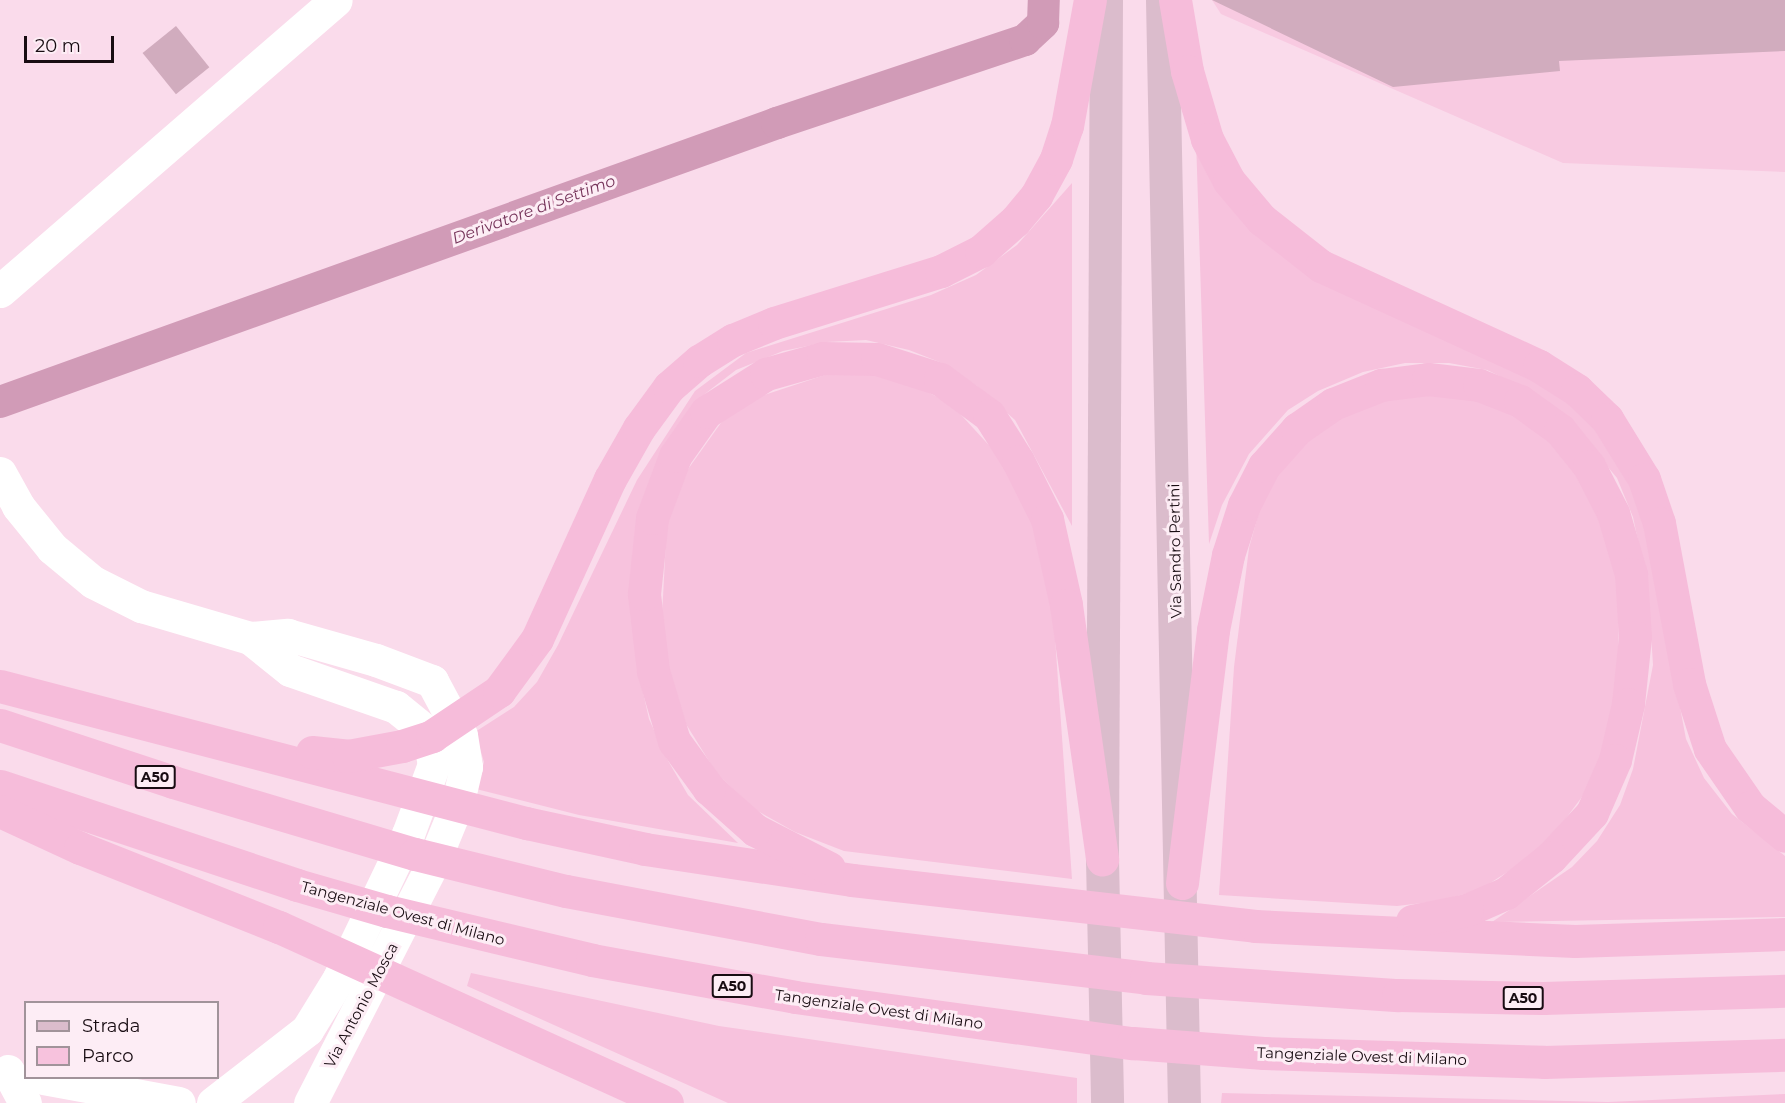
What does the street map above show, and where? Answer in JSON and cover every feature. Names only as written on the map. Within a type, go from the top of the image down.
[{"type":"highway","points":[[341,764],[432,736],[499,691],[537,639],[610,479],[639,428],[669,387],[699,361],[733,340],[774,323],[940,271],[981,251],[1015,221],[1036,195],[1064,137],[1090,0]]},
{"type":"highway","points":[[1175,0],[1187,71],[1207,139],[1229,181],[1261,219],[1321,266],[1539,366],[1577,390],[1607,419],[1644,479],[1659,522],[1689,684],[1710,749],[1750,807],[1785,836]]},
{"type":"highway","points":[[852,880],[755,830],[709,789],[674,741],[653,671],[644,594],[652,518],[675,456],[706,411],[766,374],[823,358],[877,359],[940,378],[989,415],[1018,460],[1047,519],[1066,605],[1101,859]]},
{"type":"highway","points":[[1182,883],[1221,587],[1244,505],[1264,466],[1297,429],[1333,404],[1381,385],[1428,379],[1479,385],[1520,401],[1560,430],[1589,466],[1613,513],[1631,574],[1635,636],[1629,704],[1615,760],[1592,813],[1551,857],[1506,893],[1467,910],[1348,931]]},
{"type":"highway","points":[[0,687],[236,745],[341,764],[526,823],[645,849],[852,880],[986,898],[1255,926],[1575,941],[1785,934]]},
{"type":"highway","name":"A50","points":[[0,725],[312,824],[495,875],[798,935],[993,962],[1262,986],[1543,998],[1785,991]]},
{"type":"highway","name":"Tangenziale Ovest di Milano","points":[[0,786],[297,885],[477,933],[703,981],[990,1025],[1134,1043],[1263,1053],[1544,1062],[1785,1054]]},
{"type":"highway","points":[[0,811],[80,848],[279,927],[458,1006],[667,1103]]},
{"type":"main road","points":[[1106,0],[1101,859],[1107,1103]]},
{"type":"main road","name":"Via Sandro Pertini","points":[[1162,0],[1182,883],[1184,1103]]},
{"type":"street","points":[[0,291],[336,0]]},
{"type":"street","name":"Via Antonio Mosca","points":[[0,473],[18,506],[52,548],[93,582],[141,606],[250,638],[288,635],[376,660],[432,681],[460,735],[466,767],[458,802],[433,863],[310,1103]]},
{"type":"street","name":"Via Antonio Mosca","points":[[213,1103],[307,1030],[339,978],[408,834],[434,764],[427,732],[396,707],[290,670],[250,638]]},
{"type":"street","points":[[11,1071],[25,1103]]},
{"type":"street","points":[[53,1079],[179,1103]]},
{"type":"shaded area","points":[[1212,0],[1785,0],[1785,172],[1563,163],[1221,14]]},
{"type":"green space","points":[[1196,139],[1218,183],[1557,394],[1598,428],[1643,511],[1686,739],[1704,778],[1732,814],[1785,856],[1785,917],[1492,922],[1572,867],[1597,841],[1620,805],[1633,769],[1653,665],[1648,587],[1633,517],[1617,478],[1569,420],[1516,384],[1487,370],[1449,363],[1405,363],[1363,372],[1318,391],[1288,410],[1249,454],[1222,505],[1209,544]]},
{"type":"green space","points":[[1072,183],[1072,526],[1015,420],[977,386],[942,363],[909,350],[866,340],[827,342],[783,351],[736,370],[706,393],[678,426],[638,670],[649,719],[667,759],[688,795],[738,843],[579,815],[476,789],[484,762],[475,732],[514,707],[537,682],[558,645],[637,480],[695,391],[746,353],[931,295],[976,275],[1017,245]]},
{"type":"green space","points":[[834,372],[872,374],[911,383],[952,405],[1008,466],[1032,516],[1051,581],[1072,879],[844,851],[795,832],[756,810],[717,774],[686,724],[669,669],[662,616],[667,521],[681,479],[723,420],[755,398]]},
{"type":"green space","points":[[1436,392],[1476,397],[1512,414],[1554,444],[1583,481],[1608,536],[1619,590],[1618,683],[1596,778],[1555,833],[1517,866],[1479,890],[1439,901],[1397,906],[1219,895],[1234,667],[1249,548],[1261,505],[1276,474],[1299,444],[1327,424],[1397,395]]},
{"type":"green space","points":[[471,973],[719,1026],[1077,1078],[1077,1103],[728,1103],[467,986]]},
{"type":"green space","points":[[1222,1093],[1608,1102],[1785,1094],[1785,1103],[1221,1103]]},
{"type":"building","points":[[1212,0],[1785,0],[1785,51],[1559,61],[1560,71],[1393,87]]},
{"type":"building","points":[[176,26],[209,67],[176,94],[143,53]]},
{"type":"waterway","name":"Derivatore di Settimo","points":[[0,402],[777,123],[1025,40],[1043,23],[1044,0]]}]
